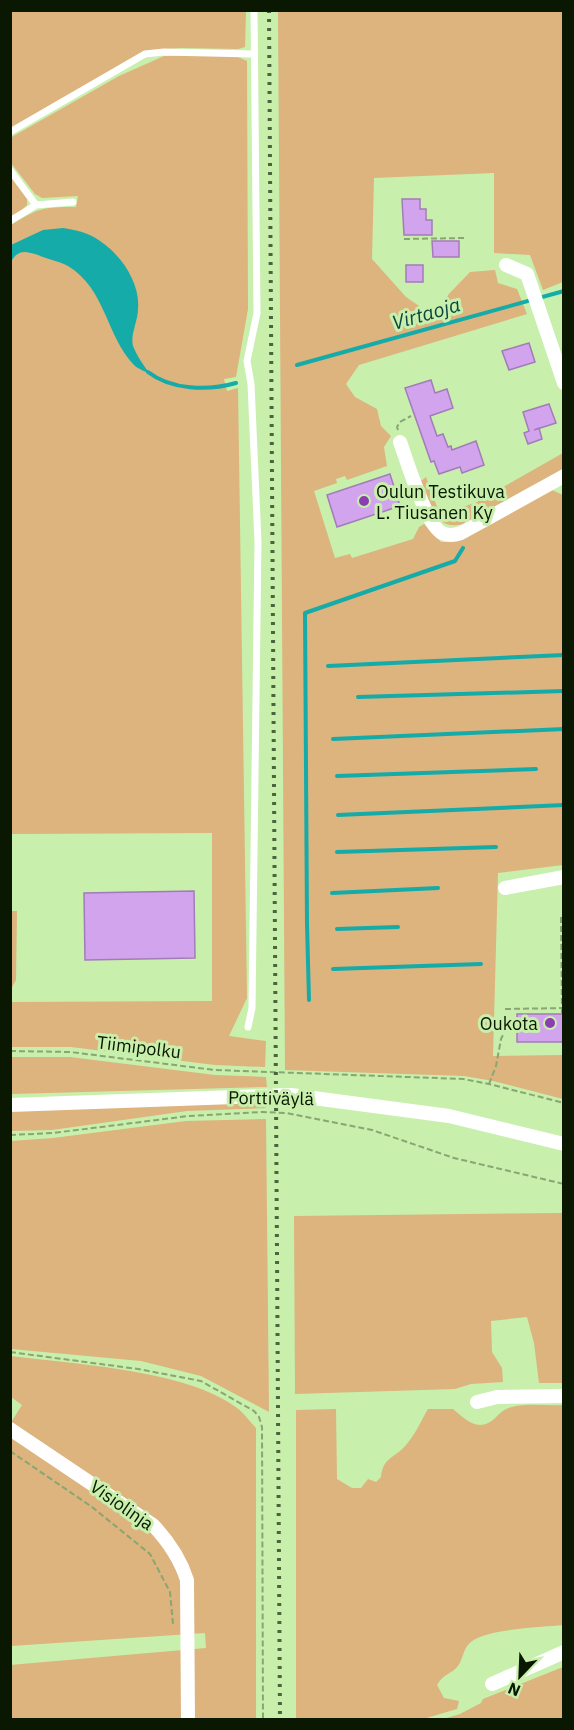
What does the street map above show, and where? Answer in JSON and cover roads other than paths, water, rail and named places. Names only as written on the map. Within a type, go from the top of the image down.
[{"type":"street","points":[[506,265],[527,274],[564,383]]},
{"type":"street","points":[[400,442],[429,516],[438,530],[449,535],[461,533],[564,476]]},
{"type":"street","points":[[505,888],[564,877]]},
{"type":"street","name":"Porttiväylä","points":[[10,1105],[291,1095],[449,1116],[564,1144]]},
{"type":"street","points":[[477,1402],[497,1397],[564,1396]]},
{"type":"street","name":"Visiolinja","points":[[10,1430],[153,1525],[170,1542],[187,1580],[188,1719]]},
{"type":"street","points":[[492,1684],[564,1652]]},
{"type":"lane","points":[[249,1027],[252,1008],[258,542],[247,361],[257,313],[254,10]]},
{"type":"lane","points":[[10,132],[144,54],[164,52],[254,54]]},
{"type":"lane","points":[[10,170],[36,205]]},
{"type":"lane","points":[[10,221],[36,205],[73,202]]},
{"type":"water","points":[[63,228],[82,232],[103,243],[122,262],[129,273],[138,297],[133,346],[150,374],[136,366],[125,353],[98,300],[81,276],[64,264],[29,253],[19,253],[11,262],[11,245],[43,230]]},
{"type":"waterway","name":"Virtaoja","points":[[297,365],[564,291]]},
{"type":"waterway","name":"Virtaoja","points":[[148,372],[179,386],[202,388],[236,383]]},
{"type":"waterway","points":[[309,1000],[305,613],[455,561],[463,548]]},
{"type":"waterway","points":[[328,666],[564,655]]},
{"type":"waterway","points":[[358,697],[564,691]]},
{"type":"waterway","points":[[333,739],[564,729]]},
{"type":"waterway","points":[[337,776],[536,769]]},
{"type":"waterway","points":[[338,815],[564,805]]},
{"type":"waterway","points":[[337,852],[496,847]]},
{"type":"waterway","points":[[332,893],[438,888]]},
{"type":"waterway","points":[[337,929],[398,927]]},
{"type":"waterway","points":[[333,969],[481,964]]},
{"type":"railway","points":[[269,10],[280,1720]]},
{"type":"place","name":"Oulun Testikuva L. Tiusanen Ky","points":[[364,501]]},
{"type":"place","name":"Oukota","points":[[550,1023]]}]
